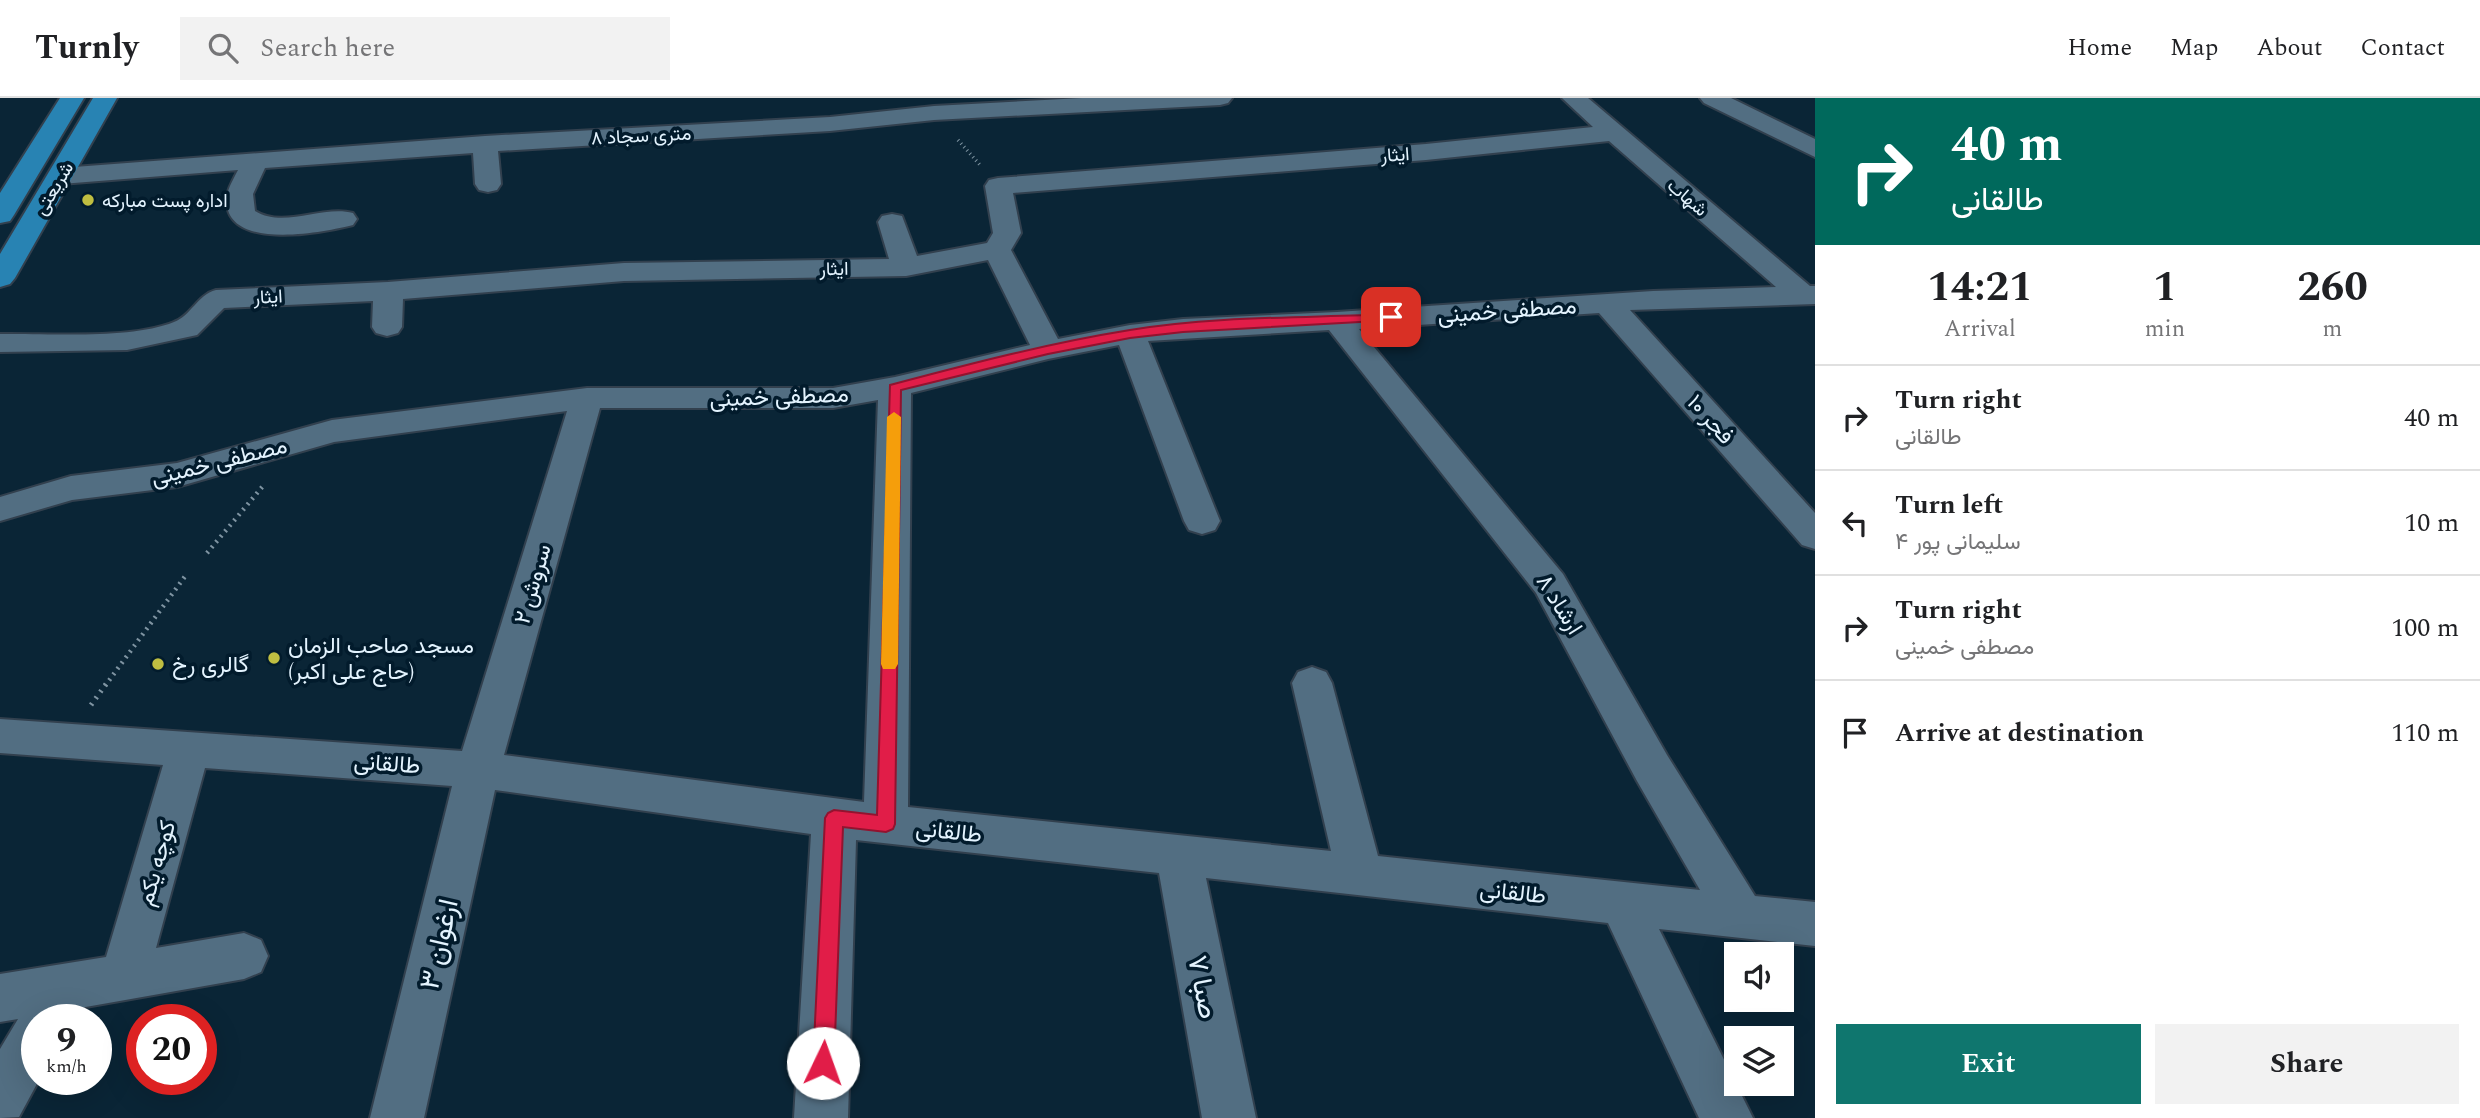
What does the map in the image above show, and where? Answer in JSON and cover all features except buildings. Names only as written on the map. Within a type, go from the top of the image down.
[{"type":"main road","name":"شریعتی","points":[[0,215],[72,98]]},
{"type":"main road","name":"شریعتی","points":[[0,278],[105,98]]},
{"type":"street","name":"۸ متری سجاد","points":[[61,176],[485,144],[630,136],[771,121],[838,133],[921,109],[1220,98]]},
{"type":"street","name":"شهاب","points":[[1574,98],[1809,295]]},
{"type":"street","points":[[1719,101],[1761,98]]},
{"type":"street","points":[[1719,101],[1815,149]]},
{"type":"street","points":[[771,121],[771,151]]},
{"type":"street","name":"ایثار","points":[[998,186],[1426,152],[1613,133]]},
{"type":"street","points":[[622,164],[630,136]]},
{"type":"street","points":[[485,144],[488,184]]},
{"type":"street","points":[[255,162],[240,194],[242,214],[259,225],[302,225],[344,219]]},
{"type":"street","points":[[998,186],[1007,233],[997,250],[1048,350]]},
{"type":"street","points":[[892,222],[906,267]]},
{"type":"street","name":"ایثار","points":[[0,343],[127,341],[186,329],[216,299],[388,291],[624,272],[906,267],[997,250]]},
{"type":"street","points":[[387,327],[388,291]]},
{"type":"street","name":"مصطفی خمینی","points":[[0,509],[71,488],[177,475],[332,431],[587,398],[833,398],[895,387],[1048,350],[1130,334],[1183,328],[1606,303],[1809,295]]},
{"type":"street","name":"فجر ۱۰","points":[[1606,303],[1815,536]]},
{"type":"street","name":"ارشاد ۸","points":[[1337,321],[1550,584],[1652,768],[1741,916]]},
{"type":"street","points":[[1130,334],[1202,522]]},
{"type":"street","points":[[886,824],[895,387]]},
{"type":"street","name":"سروش ۲","points":[[478,770],[587,398]]},
{"type":"street","points":[[1312,683],[1360,875]]},
{"type":"street","name":"طالقانی","points":[[0,736],[478,770],[886,824],[1815,924]]},
{"type":"street","name":"کوچه یکم","points":[[124,977],[189,749]]},
{"type":"street","name":"ارغوان ۳","points":[[397,1118],[478,770]]},
{"type":"street","points":[[821,1118],[834,818]]},
{"type":"street","name":"صبا ۷","points":[[1179,856],[1229,1118]]},
{"type":"street","points":[[1623,904],[1726,1118]]},
{"type":"street","points":[[0,998],[55,1004],[124,977],[244,956]]},
{"type":"street","points":[[0,1098],[21,1062]]},
{"type":"path","points":[[921,109],[998,186]]},
{"type":"path","points":[[207,553],[300,440]]},
{"type":"path","points":[[65,741],[186,575]]},
{"type":"slow traffic","points":[[889,664],[894,417]]},
{"type":"place","name":"اداره پست مبارکه","points":[[88,200]]},
{"type":"place","name":"مسجد صاحب الزمان (حاج علی اکبر)","points":[[274,658]]},
{"type":"place","name":"گالری رخ","points":[[158,664]]},
{"type":"route","points":[[823,1063],[834,818],[886,824],[895,387],[1048,350],[1130,334],[1183,328],[1391,317]]}]
